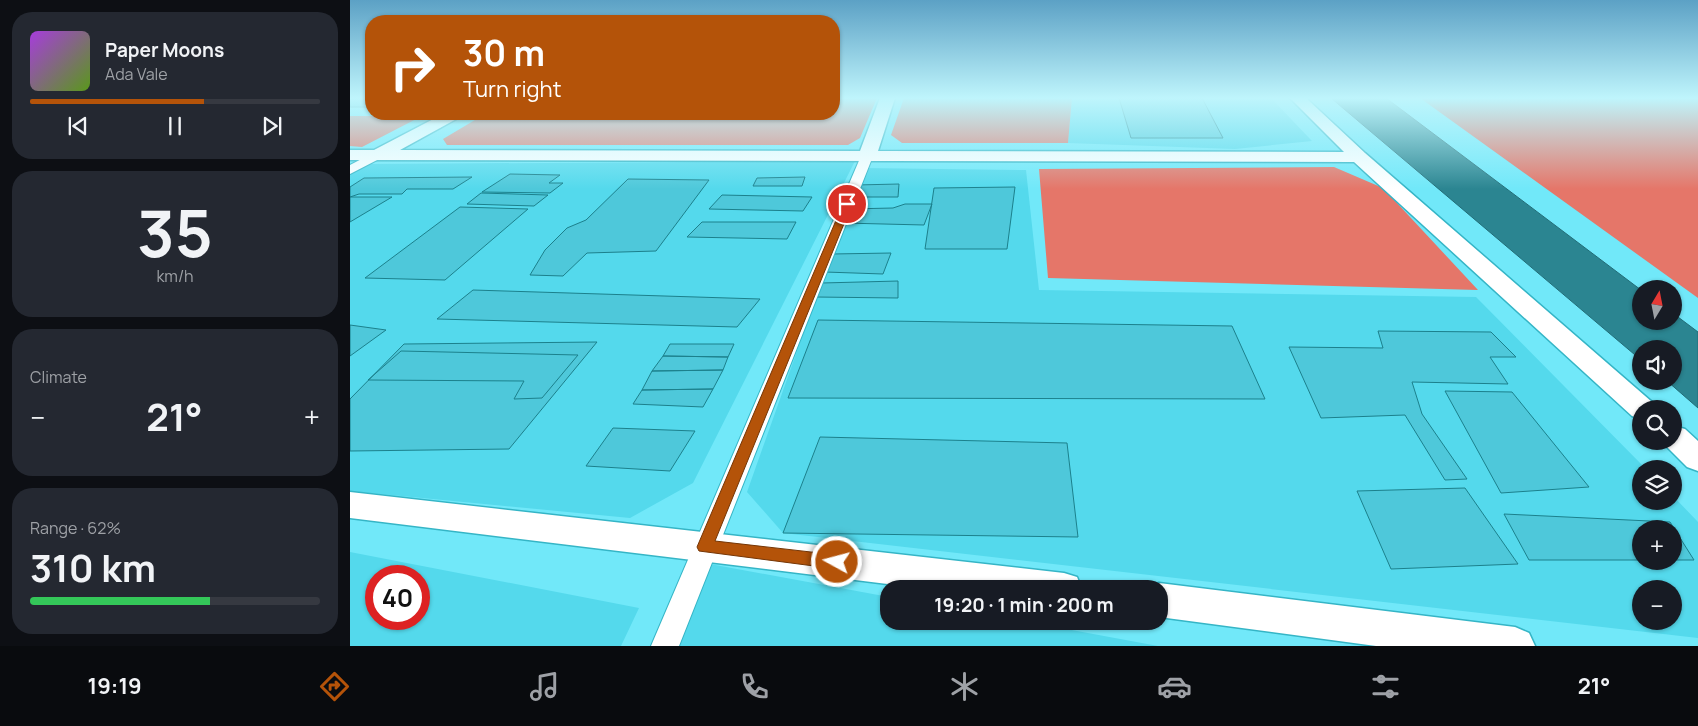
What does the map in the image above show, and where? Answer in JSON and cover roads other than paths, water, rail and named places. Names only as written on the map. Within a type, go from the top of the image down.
[{"type":"street","points":[[350,170],[427,128]]},
{"type":"street","points":[[664,646],[877,128]]},
{"type":"street","points":[[1329,128],[1632,400]]},
{"type":"street","points":[[350,155],[1359,157]]},
{"type":"street","points":[[1682,444],[1698,459]]},
{"type":"street","points":[[350,506],[987,580]]},
{"type":"street","points":[[1168,601],[1515,646]]}]
